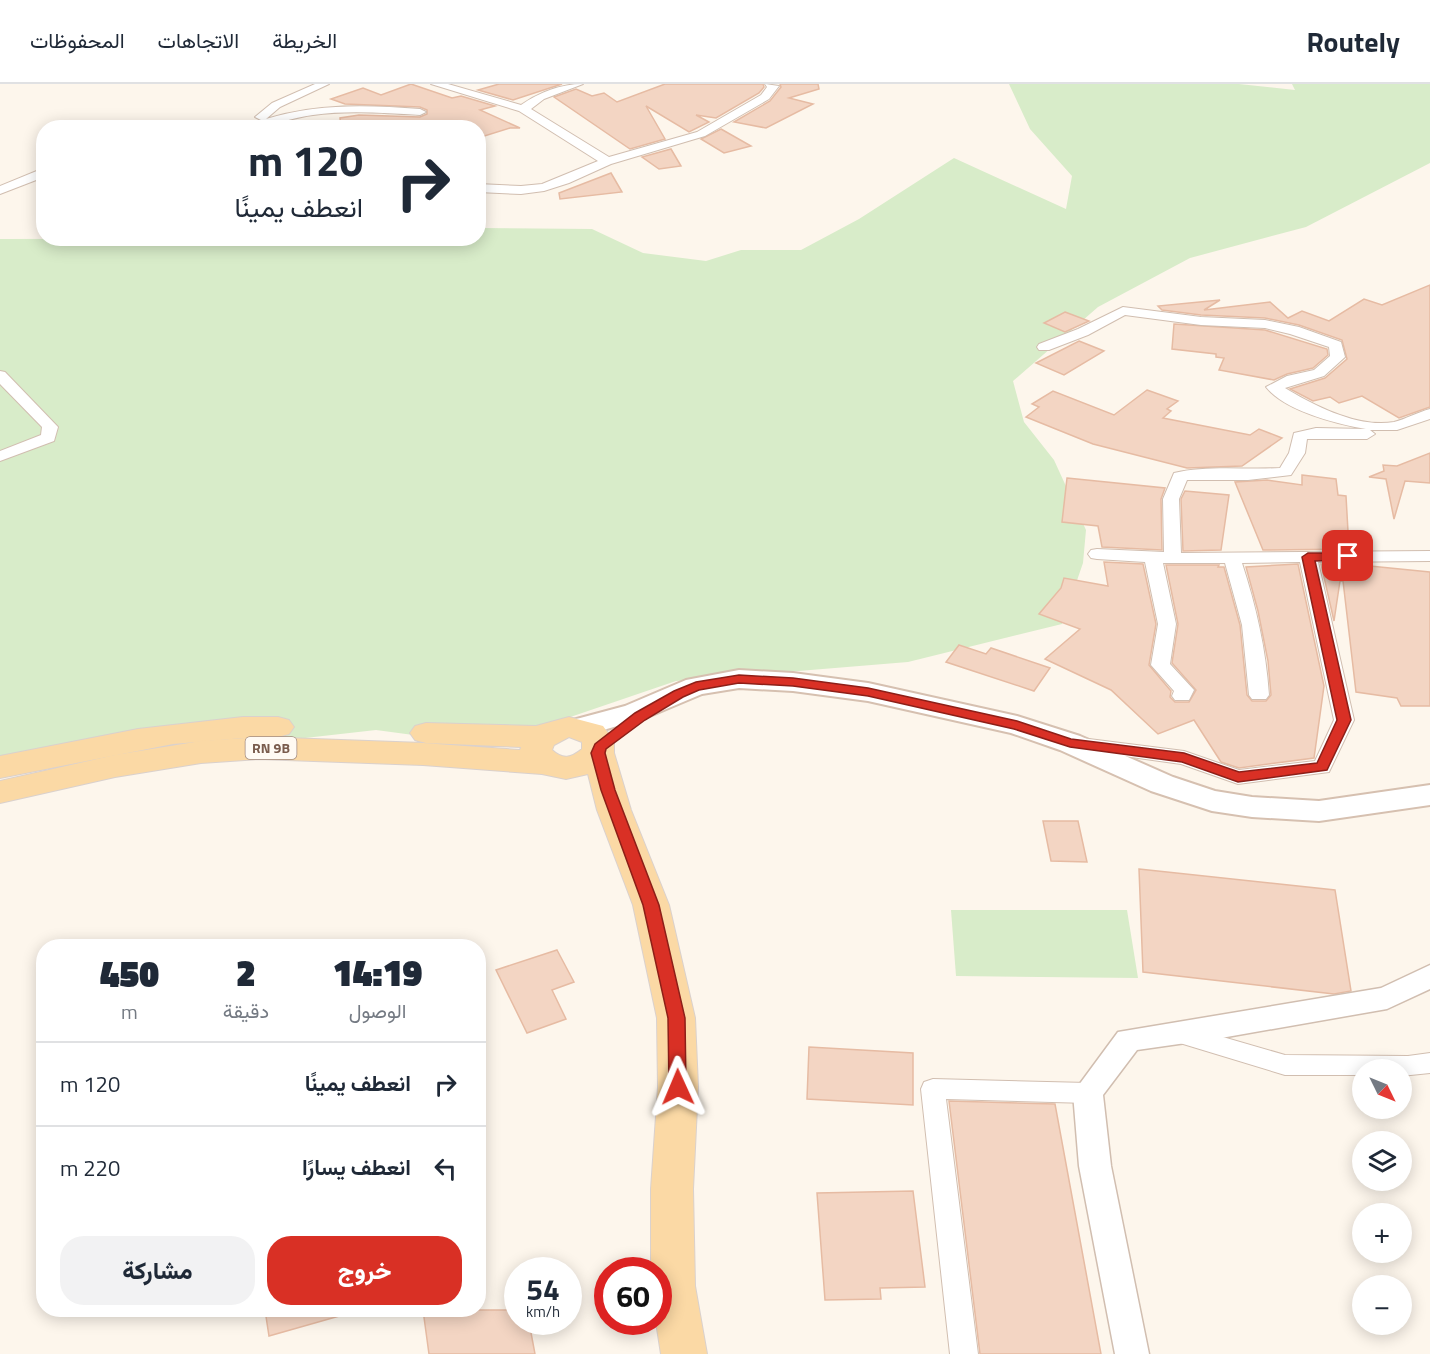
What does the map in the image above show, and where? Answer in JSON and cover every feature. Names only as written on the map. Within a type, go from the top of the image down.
[{"type":"main road","points":[[551,756],[585,764],[592,743],[661,703],[696,686],[739,679],[793,682],[868,692],[1017,725],[1070,743],[1162,784],[1212,801],[1252,807],[1319,811],[1430,795]]},
{"type":"main road","name":"RN 9B","points":[[0,767],[169,735],[223,728],[357,729],[551,756]]},
{"type":"main road","points":[[592,743],[651,905],[676,1018],[678,1087],[672,1189],[673,1286],[684,1354]]},
{"type":"main road","name":"RN 9B","points":[[0,792],[115,766],[190,753],[259,748],[412,754],[551,756]]},
{"type":"main road","points":[[551,756],[615,810]]},
{"type":"street","points":[[258,120],[276,105],[324,84]]},
{"type":"street","points":[[436,84],[523,109],[607,161]]},
{"type":"street","points":[[523,109],[540,97],[578,84]]},
{"type":"street","points":[[486,188],[521,190],[544,187],[607,161],[701,134],[765,97],[773,86],[770,84]]},
{"type":"street","points":[[270,120],[322,109],[420,112]]},
{"type":"street","points":[[0,191],[36,175]]},
{"type":"street","points":[[0,191],[36,185]]},
{"type":"street","points":[[1044,347],[1083,332],[1123,311],[1201,321],[1265,324],[1294,330],[1336,345],[1338,357],[1319,373],[1292,379],[1274,387],[1285,396],[1348,422],[1388,427],[1430,414]]},
{"type":"street","points":[[0,375],[50,427],[48,438],[0,456]]},
{"type":"street","points":[[1173,558],[1171,499],[1180,476],[1285,472],[1297,453],[1299,436],[1316,433],[1380,434],[1403,423]]},
{"type":"street","points":[[1097,554],[1173,558],[1430,556]]},
{"type":"street","points":[[1153,556],[1167,624],[1160,665],[1184,690],[1182,696]]},
{"type":"street","points":[[1232,557],[1248,607],[1258,660],[1259,695]]},
{"type":"street","points":[[1070,743],[1184,758],[1238,777],[1322,767],[1344,720],[1308,557]]},
{"type":"street","points":[[1132,1354],[1095,1166],[1088,1093],[1128,1040],[1387,998],[1430,976]]},
{"type":"street","points":[[1178,1033],[1285,1065],[1408,1066],[1430,1063]]},
{"type":"street","points":[[964,1354],[933,1089],[1088,1093]]},
{"type":"green space","points":[[1009,84],[1239,84],[1295,90],[1292,84],[1430,84],[1430,163],[1306,227],[1190,258],[1098,307],[1013,381],[1024,422],[1054,460],[1086,530],[1083,563],[1062,624],[908,662],[676,681],[488,745],[376,730],[0,772],[0,239],[36,239],[36,246],[486,246],[486,228],[592,229],[643,253],[706,261],[741,250],[801,250],[859,219],[954,158],[1066,209],[1072,176],[1030,129]]},
{"type":"green space","points":[[951,910],[1127,910],[1138,978],[956,976]]},
{"type":"building","points":[[411,84],[452,98],[461,96],[495,106],[480,110],[520,128],[510,128],[486,136],[486,120],[340,120],[340,118],[359,115],[420,117],[427,114],[427,110],[420,107],[345,104],[331,99],[363,88],[381,95]]},
{"type":"building","points":[[499,84],[562,84],[513,100],[478,90]]},
{"type":"building","points":[[665,84],[763,84],[764,87],[759,93],[716,118],[696,115],[709,122],[689,132],[646,106],[665,139],[630,149],[554,97],[576,89],[592,96],[604,93],[617,102]]},
{"type":"building","points":[[780,84],[818,84],[819,89],[789,98],[813,104],[766,128],[734,122],[770,101],[781,87]]},
{"type":"building","points":[[721,129],[751,146],[724,153],[701,139]]},
{"type":"building","points":[[671,149],[681,166],[659,169],[642,157]]},
{"type":"building","points":[[611,173],[622,192],[560,199],[559,193]]},
{"type":"building","points":[[1430,285],[1430,407],[1399,418],[1362,396],[1339,403],[1330,397],[1313,401],[1290,389],[1325,378],[1347,359],[1342,340],[1299,325],[1265,318],[1201,315],[1162,310],[1158,306],[1220,300],[1204,310],[1270,302],[1288,318],[1302,311],[1329,321],[1364,299],[1382,305]]},
{"type":"building","points":[[1065,312],[1089,321],[1065,332],[1044,323]]},
{"type":"building","points":[[1174,324],[1265,330],[1327,349],[1328,355],[1313,368],[1287,374],[1274,380],[1219,370],[1224,358],[1216,357],[1216,354],[1172,349]]},
{"type":"building","points":[[1079,341],[1104,351],[1064,375],[1036,363]]},
{"type":"building","points":[[1147,390],[1178,401],[1167,409],[1171,411],[1163,418],[1250,435],[1259,429],[1282,438],[1242,466],[1187,468],[1093,444],[1026,417],[1039,407],[1032,404],[1053,391],[1114,415]]},
{"type":"building","points":[[1430,453],[1430,483],[1405,481],[1394,519],[1386,479],[1369,477],[1384,471],[1383,465],[1397,466]]},
{"type":"building","points":[[1302,475],[1336,479],[1338,495],[1346,496],[1349,549],[1263,550],[1235,482],[1267,480],[1302,485]]},
{"type":"building","points":[[1067,478],[1165,488],[1161,499],[1162,550],[1102,547],[1098,526],[1062,522]]},
{"type":"building","points":[[1185,491],[1229,495],[1221,550],[1183,551],[1181,499]]},
{"type":"building","points":[[1104,562],[1143,564],[1156,624],[1149,665],[1171,691],[1170,697],[1175,702],[1189,702],[1196,690],[1172,663],[1178,624],[1166,565],[1219,565],[1218,567],[1224,567],[1240,625],[1247,695],[1252,701],[1266,701],[1271,695],[1268,661],[1246,567],[1298,564],[1324,686],[1314,758],[1239,768],[1221,762],[1194,720],[1158,734],[1111,690],[1045,659],[1080,629],[1039,614],[1061,588],[1064,578],[1108,586]]},
{"type":"building","points":[[1321,564],[1350,564],[1430,572],[1430,706],[1401,706],[1397,698],[1356,692],[1343,581],[1340,581],[1334,621]]},
{"type":"building","points":[[959,645],[986,654],[991,648],[1050,668],[1034,691],[946,662]]},
{"type":"building","points":[[1043,821],[1078,821],[1087,862],[1051,861]]},
{"type":"building","points":[[1139,869],[1335,890],[1351,991],[1334,994],[1143,972]]},
{"type":"building","points":[[557,950],[574,982],[552,990],[566,1019],[527,1033],[496,970]]},
{"type":"building","points":[[809,1047],[913,1053],[913,1105],[807,1099]]},
{"type":"building","points":[[949,1101],[1055,1104],[1101,1354],[980,1354]]},
{"type":"building","points":[[913,1191],[925,1287],[880,1288],[881,1299],[825,1300],[817,1193]]},
{"type":"building","points":[[486,1310],[504,1310],[504,1335],[531,1335],[535,1354],[429,1354],[424,1317],[486,1317]]},
{"type":"building","points":[[266,1317],[336,1317],[269,1336]]},
{"type":"route","points":[[678,1087],[676,1018],[651,905],[608,790],[598,753],[600,747],[620,731],[661,703],[696,686],[739,679],[793,682],[868,692],[1017,725],[1070,743],[1184,758],[1238,777],[1322,767],[1344,720],[1308,557],[1348,556]]}]
